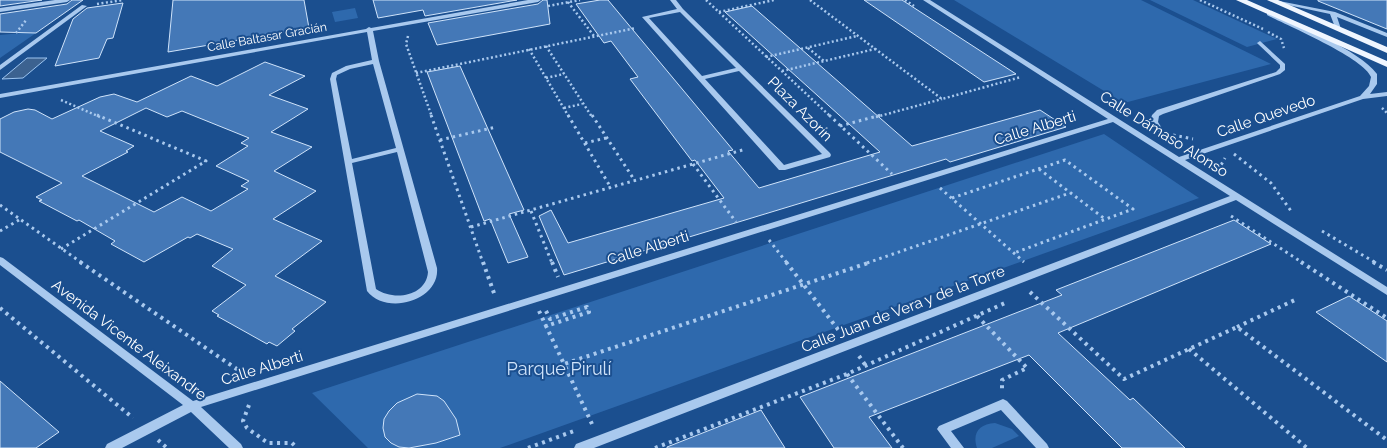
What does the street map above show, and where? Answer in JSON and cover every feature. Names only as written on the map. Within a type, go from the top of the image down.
[{"type":"main road","points":[[1240,0],[1387,64]]},
{"type":"main road","points":[[1272,0],[1387,50]]},
{"type":"street","points":[[0,10],[67,0]]},
{"type":"street","name":"Calle Baltasar Gracián","points":[[0,96],[538,0]]},
{"type":"street","name":"Plaza Azorín","points":[[652,24],[782,168],[827,155],[673,0]]},
{"type":"street","name":"Calle Dámaso Alonso","points":[[926,0],[1387,292]]},
{"type":"street","points":[[1272,0],[1333,13],[1387,35]]},
{"type":"street","points":[[1252,5],[1354,57],[1369,68],[1374,74],[1375,79],[1373,87],[1362,97]]},
{"type":"street","points":[[0,68],[84,6]]},
{"type":"street","points":[[652,24],[645,17],[681,10]]},
{"type":"street","points":[[1333,13],[1338,29]]},
{"type":"street","points":[[369,29],[432,266],[433,276],[426,288],[404,298],[385,299],[372,291],[333,77],[341,70],[376,61]]},
{"type":"street","points":[[1159,130],[1154,122],[1156,115],[1160,112],[1278,73],[1283,69],[1283,64],[1279,59],[1260,43]]},
{"type":"street","points":[[700,78],[741,69]]},
{"type":"street","name":"Calle Quevedo","points":[[1178,160],[1362,97],[1387,94]]},
{"type":"street","name":"Calle Alberti","points":[[111,448],[192,406],[259,384],[1114,119]]},
{"type":"street","points":[[348,162],[400,149]]},
{"type":"street","name":"Calle Juan de Vera y de la Torre","points":[[580,448],[1236,197]]},
{"type":"street","name":"Avenida Vicente Aleixandre","points":[[1,263],[192,406],[237,448]]},
{"type":"street","points":[[958,448],[943,429],[1003,404],[1043,448]]},
{"type":"path","points":[[84,6],[123,0]]},
{"type":"path","points":[[539,8],[580,0]]},
{"type":"path","points":[[706,0],[898,180]]},
{"type":"path","points":[[754,0],[758,3]]},
{"type":"path","points":[[719,12],[774,0]]},
{"type":"path","points":[[810,0],[942,99]]},
{"type":"path","points":[[1200,0],[1281,39],[1287,58],[1283,69]]},
{"type":"path","points":[[568,2],[594,36]]},
{"type":"path","points":[[16,33],[30,14]]},
{"type":"path","points":[[416,73],[652,24]]},
{"type":"path","points":[[412,33],[406,38],[406,44],[495,296]]},
{"type":"path","points":[[766,56],[858,36]]},
{"type":"path","points":[[546,46],[582,104],[635,181]]},
{"type":"path","points":[[808,47],[824,61]]},
{"type":"path","points":[[782,71],[876,49]]},
{"type":"path","points":[[529,50],[611,188]]},
{"type":"path","points":[[546,78],[564,74]]},
{"type":"path","points":[[840,126],[1022,76]]},
{"type":"path","points":[[53,102],[62,100],[206,161],[61,248]]},
{"type":"path","points":[[564,108],[582,104]]},
{"type":"path","points":[[440,140],[496,127]]},
{"type":"path","points":[[1159,130],[1180,138],[1198,139]]},
{"type":"path","points":[[585,144],[606,138]]},
{"type":"path","points":[[471,227],[761,145]]},
{"type":"path","points":[[1224,173],[1221,165],[1228,154],[1233,152],[1271,183],[1291,211]]},
{"type":"path","points":[[951,198],[1065,160],[1133,209],[1014,253]]},
{"type":"path","points":[[693,164],[739,226]]},
{"type":"path","points":[[1038,169],[1105,219]]},
{"type":"path","points":[[947,183],[938,186],[1024,262],[1033,258]]},
{"type":"path","points":[[564,364],[982,225],[1070,193]]},
{"type":"path","points":[[0,205],[259,384]]},
{"type":"path","points":[[531,210],[558,278]]},
{"type":"path","points":[[1231,216],[1387,318]]},
{"type":"path","points":[[1222,219],[1240,216]]},
{"type":"path","points":[[0,230],[20,220]]},
{"type":"path","points":[[760,229],[866,366]]},
{"type":"path","points":[[768,239],[778,236]]},
{"type":"path","points":[[1021,296],[1039,289]]},
{"type":"path","points":[[1030,292],[1124,379],[1297,298]]},
{"type":"path","points":[[655,448],[848,374],[1012,300]]},
{"type":"path","points":[[538,310],[554,305]]},
{"type":"path","points":[[545,308],[550,319],[587,307],[589,312],[546,326]]},
{"type":"path","points":[[0,308],[167,448]]},
{"type":"path","points":[[977,316],[1027,368],[1002,380],[1003,404]]},
{"type":"path","points":[[542,318],[592,424]]},
{"type":"path","points":[[1237,327],[1387,440]]},
{"type":"path","points":[[1189,349],[1307,448]]},
{"type":"path","points":[[848,374],[903,448]]},
{"type":"path","points":[[253,401],[245,412],[244,421],[247,428],[268,443],[292,443],[297,448]]},
{"type":"green space","points":[[954,0],[1141,0],[1271,64],[1124,103]]},
{"type":"green space","points":[[1150,0],[1193,0],[1277,39],[1247,47]]},
{"type":"green space","points":[[355,8],[358,18],[335,22],[332,12]]},
{"type":"green space","points":[[36,33],[0,58],[0,35]]},
{"type":"green space","name":"Parque Pirulí","points":[[1104,134],[1199,198],[500,448],[368,448],[312,393]]},
{"type":"green space","points":[[995,423],[1012,429],[1019,436],[992,448],[977,448],[975,438],[978,430],[985,425]]},
{"type":"shaded area","points":[[27,58],[47,58],[23,78],[2,79]]},
{"type":"building","points":[[0,0],[42,0],[0,6]]},
{"type":"building","points":[[72,0],[83,0],[36,33],[0,32],[0,14],[67,4]]},
{"type":"building","points":[[173,0],[304,0],[309,28],[168,52]]},
{"type":"building","points":[[373,0],[517,0],[425,16],[423,10],[378,18]]},
{"type":"building","points":[[543,0],[547,0],[550,24],[437,45],[428,23],[538,4]]},
{"type":"building","points":[[608,0],[733,150],[728,151],[759,188],[880,152],[725,12],[752,6],[912,146],[1040,110],[1066,127],[950,162],[946,159],[564,275],[539,216],[551,210],[568,243],[724,198],[695,160],[692,161],[630,79],[638,77],[611,41],[604,43],[576,4]]},
{"type":"building","points":[[864,0],[902,0],[1016,74],[984,82]]},
{"type":"building","points":[[1387,0],[1387,29],[1318,1]]},
{"type":"building","points":[[123,3],[113,38],[107,39],[99,58],[55,66],[73,19],[87,8]]},
{"type":"building","points":[[265,62],[305,76],[269,95],[308,109],[271,132],[312,147],[274,171],[316,191],[273,219],[322,241],[275,276],[326,302],[292,329],[295,331],[277,346],[269,342],[267,344],[217,316],[219,315],[212,311],[246,285],[212,266],[233,249],[197,234],[190,238],[188,237],[144,262],[111,244],[115,241],[79,220],[77,221],[39,201],[42,200],[36,197],[62,183],[0,152],[0,119],[14,112],[28,109],[35,110],[52,119],[100,97],[114,94],[137,102],[191,76],[217,86]],"holes":[[[146,108],[167,117],[182,111],[249,138],[241,143],[248,146],[216,166],[249,181],[241,186],[248,189],[211,211],[182,197],[154,212],[82,176],[128,152],[126,151],[134,146],[100,131]]]},
{"type":"building","points":[[460,66],[524,210],[509,214],[528,257],[508,263],[490,219],[484,221],[427,72]]},
{"type":"building","points":[[1234,220],[1271,244],[1058,333],[1130,400],[1133,398],[1185,448],[1122,448],[1029,355],[869,417],[892,448],[834,448],[800,397],[1062,295],[1056,290]]},
{"type":"building","points":[[1349,296],[1387,321],[1387,362],[1316,312]]},
{"type":"building","points":[[0,381],[59,432],[36,448],[0,448]]},
{"type":"building","points":[[417,394],[437,396],[444,401],[456,419],[460,435],[436,443],[409,448],[399,447],[391,443],[385,437],[384,419],[397,403]]},
{"type":"building","points":[[761,410],[785,448],[667,448],[667,447]]}]
